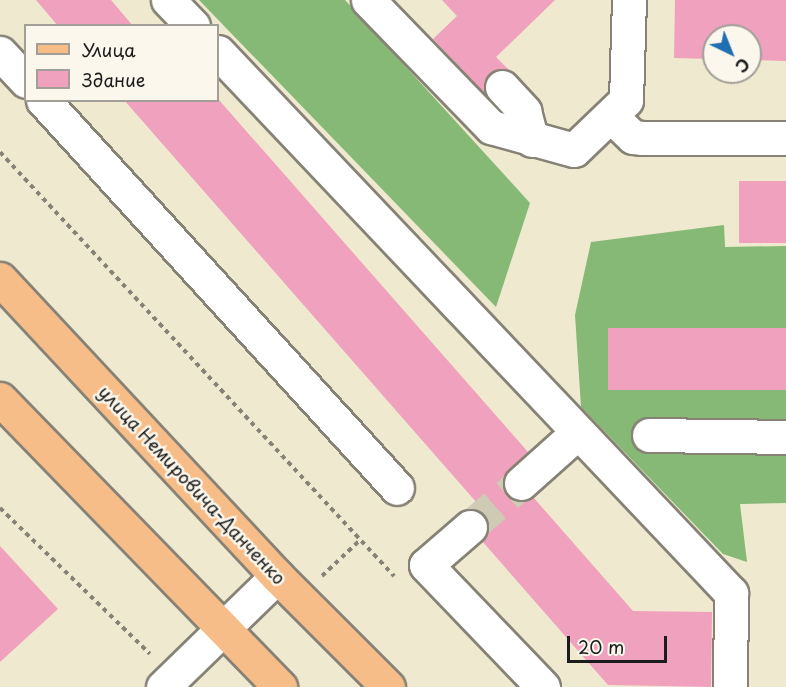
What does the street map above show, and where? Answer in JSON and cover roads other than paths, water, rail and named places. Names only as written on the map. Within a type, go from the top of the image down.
[{"type":"main road","name":"улица Немировича-Данченко","points":[[0,279],[277,576],[388,687]]},
{"type":"main road","points":[[0,399],[280,687]]},
{"type":"lane","points":[[168,0],[191,24]]},
{"type":"lane","points":[[368,0],[485,122],[532,140],[574,150],[611,116],[627,93],[629,0]]},
{"type":"lane","points":[[0,53],[24,79]]},
{"type":"lane","points":[[219,53],[731,593],[730,687]]},
{"type":"lane","points":[[502,87],[524,111],[532,140]]},
{"type":"lane","points":[[46,102],[397,488]]},
{"type":"lane","points":[[611,116],[633,137],[786,138]]},
{"type":"lane","points":[[521,483],[579,432]]},
{"type":"lane","points":[[649,435],[786,437]]},
{"type":"lane","points":[[470,527],[426,565],[543,687]]},
{"type":"lane","points":[[163,687],[277,576]]},
{"type":"tunnel","points":[[470,527],[521,483]]}]
